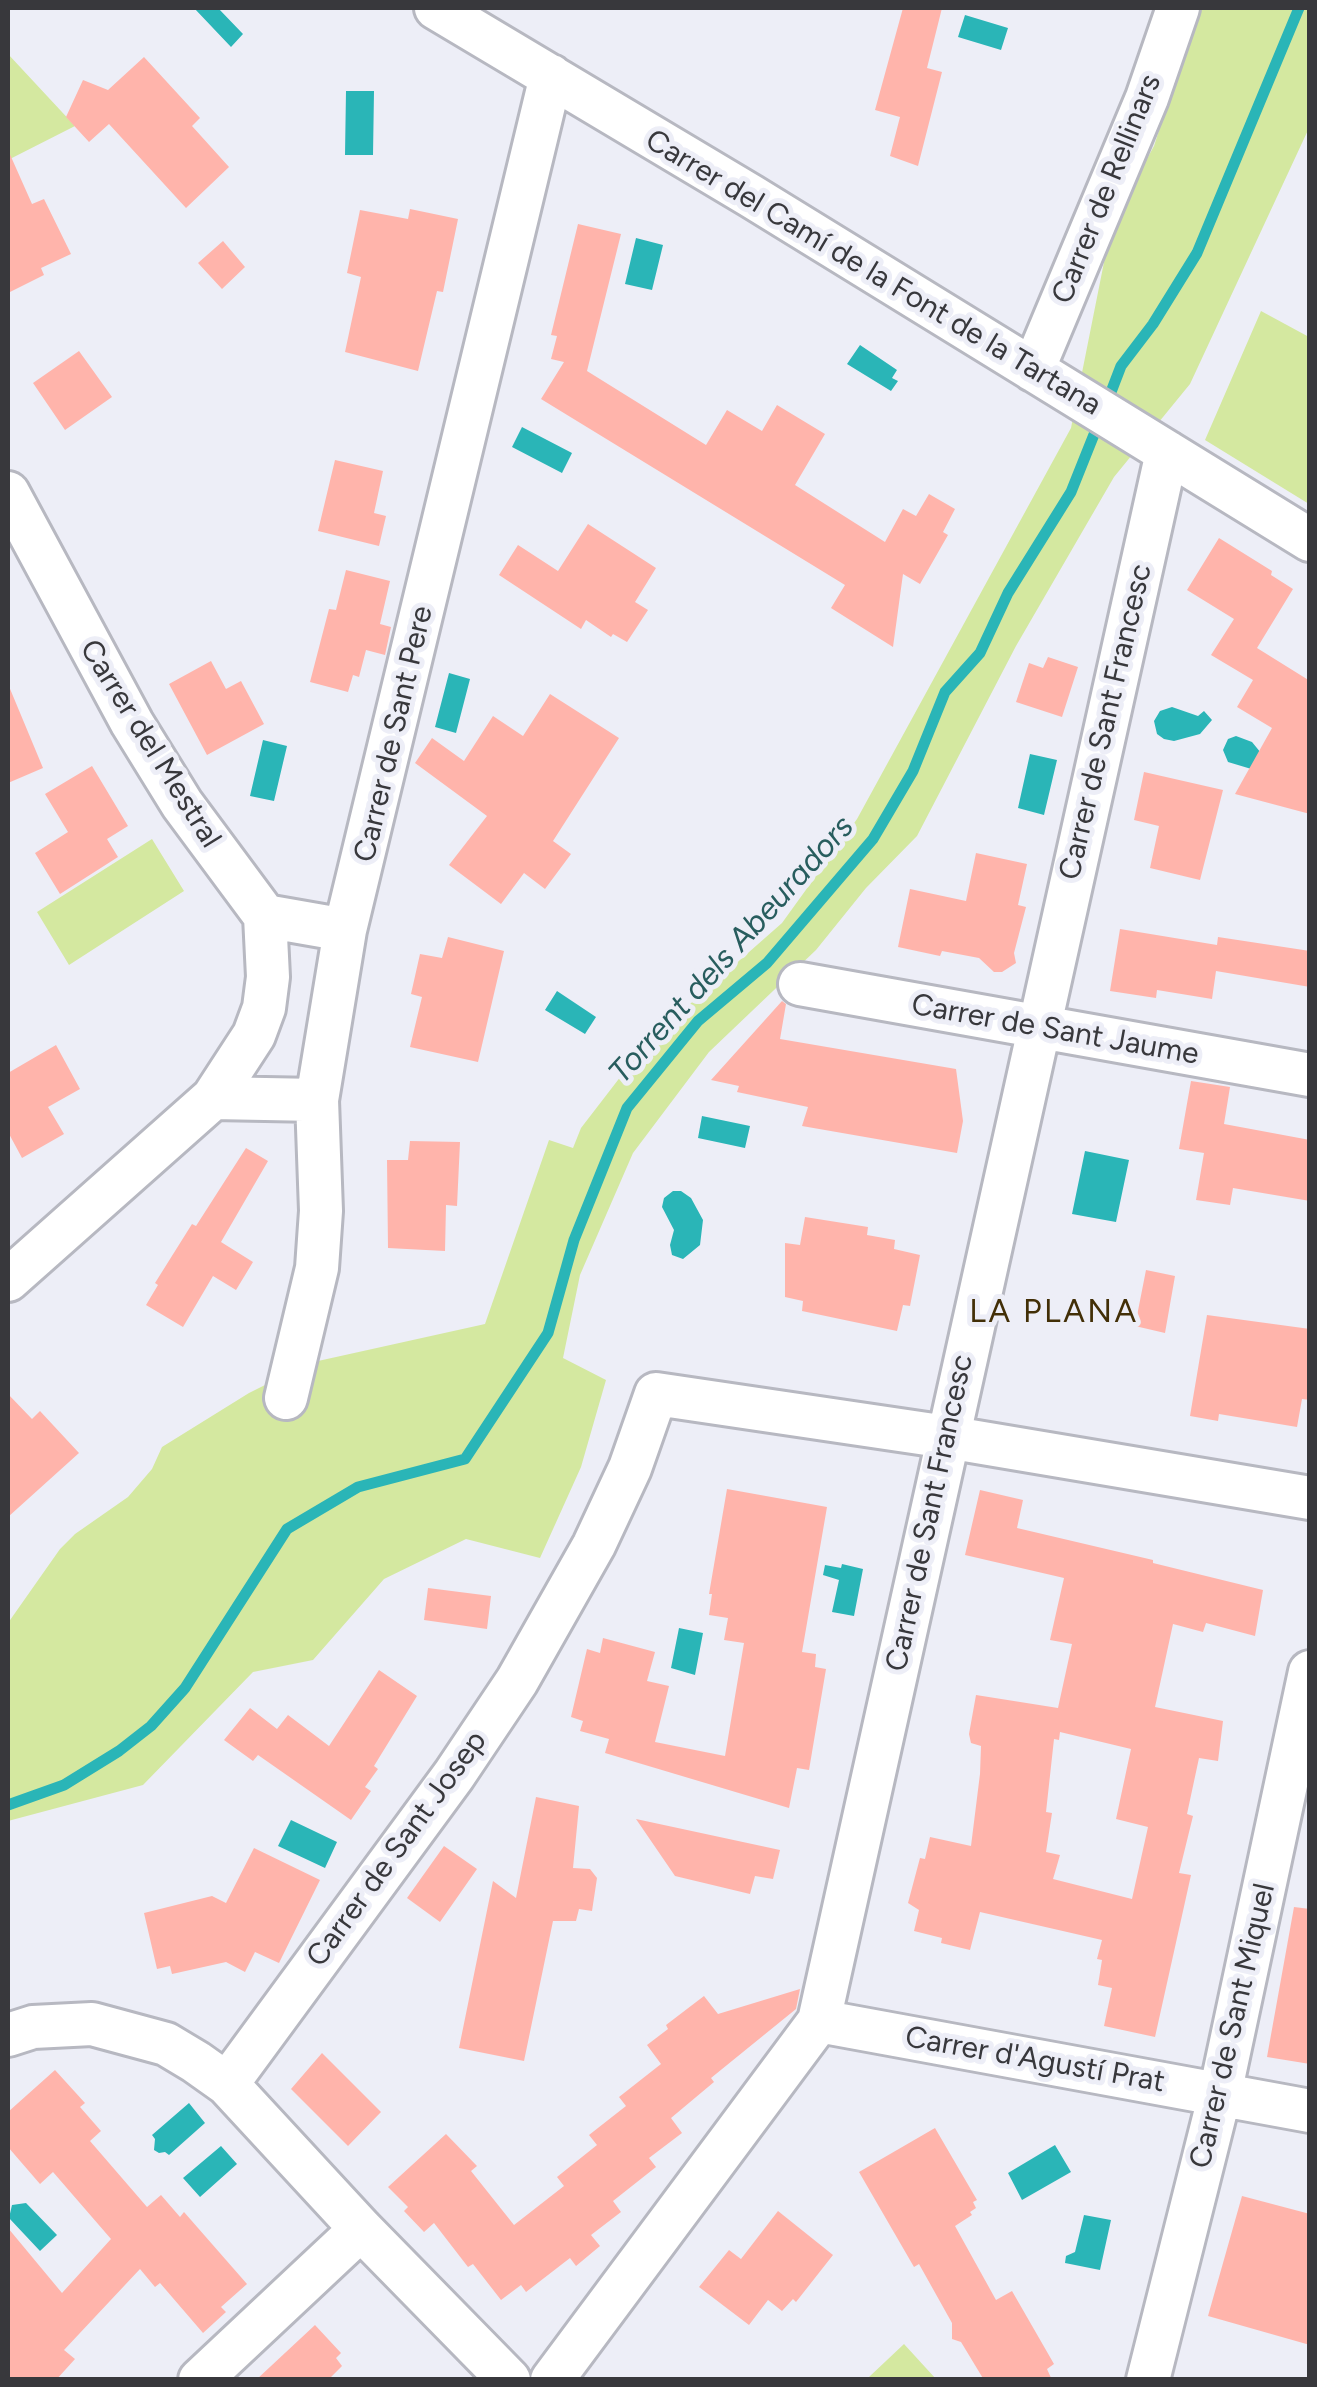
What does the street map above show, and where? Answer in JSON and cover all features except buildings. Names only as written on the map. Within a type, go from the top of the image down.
[{"type":"street","name":"Carrer del Camí de la Font de la Tartana","points":[[436,8],[1310,540]]},
{"type":"street","name":"Carrer de Rellinars","points":[[1033,370],[1147,98],[1178,8]]},
{"type":"street","name":"Carrer de Sant Pere","points":[[286,1398],[316,1268],[321,1211],[316,1100],[345,930],[550,76]]},
{"type":"street","name":"Carrer de Sant Francesc","points":[[552,2380],[820,2021],[946,1437],[1167,452]]},
{"type":"street","name":"Carrer del Mestral","points":[[8,493],[42,561],[162,772],[265,916]]},
{"type":"street","points":[[8,1280],[213,1098],[254,1035],[264,1008],[268,977],[265,916],[345,930]]},
{"type":"street","name":"Carrer de Sant Jaume","points":[[800,984],[1310,1075]]},
{"type":"street","points":[[213,1098],[316,1100]]},
{"type":"street","name":"Carrer de Sant Josep","points":[[227,2084],[454,1774],[516,1681],[594,1545],[630,1468],[656,1394],[946,1437]]},
{"type":"street","points":[[946,1437],[1310,1498]]},
{"type":"street","name":"Carrer de Sant Miquel","points":[[1148,2380],[1220,2094],[1310,1672]]},
{"type":"street","name":"Carrer d'Agustí Prat","points":[[820,2021],[1310,2111]]},
{"type":"street","points":[[8,2036],[33,2027],[92,2024],[166,2044],[227,2084],[509,2380]]},
{"type":"street","points":[[200,2380],[362,2229]]},
{"type":"green space","points":[[1198,8],[1309,8],[1309,128],[1190,384],[1114,477],[1016,646],[917,836],[866,888],[816,950],[709,1052],[633,1153],[580,1275],[563,1358],[606,1380],[581,1467],[540,1558],[466,1539],[384,1579],[313,1660],[253,1672],[143,1785],[8,1821],[8,1623],[60,1549],[128,1497],[152,1469],[162,1447],[249,1393],[309,1363],[485,1324],[549,1140],[573,1148],[581,1128],[648,1041],[782,923],[857,819],[1071,428],[1112,222],[1154,146]]},
{"type":"green space","points":[[8,54],[75,126],[8,160]]},
{"type":"green space","points":[[1261,311],[1309,337],[1309,504],[1205,440]]},
{"type":"green space","points":[[152,839],[184,891],[69,965],[37,912]]},
{"type":"green space","points":[[904,2344],[936,2379],[869,2377]]},
{"type":"water","points":[[194,8],[218,8],[243,34],[231,47]]},
{"type":"water","points":[[965,15],[1008,28],[1001,50],[958,37]]},
{"type":"water","points":[[346,91],[374,91],[373,155],[345,155]]},
{"type":"water","points":[[636,238],[663,245],[652,290],[625,284]]},
{"type":"water","points":[[860,345],[897,370],[892,378],[898,381],[891,391],[847,364]]},
{"type":"water","points":[[522,427],[572,453],[562,473],[512,447]]},
{"type":"water","points":[[449,673],[470,679],[456,733],[435,727]]},
{"type":"water","points":[[1172,707],[1198,716],[1204,711],[1212,720],[1200,734],[1174,741],[1164,739],[1157,734],[1154,721],[1160,711]]},
{"type":"water","points":[[1236,736],[1252,742],[1261,753],[1268,774],[1228,762],[1223,750],[1228,739]]},
{"type":"water","points":[[263,740],[287,746],[274,801],[250,796]]},
{"type":"water","points":[[1030,754],[1057,760],[1044,815],[1018,808]]},
{"type":"water","points":[[557,991],[596,1017],[585,1034],[545,1010]]},
{"type":"water","points":[[702,1116],[750,1126],[745,1148],[698,1138]]},
{"type":"water","points":[[1085,1151],[1129,1160],[1116,1222],[1072,1214]]},
{"type":"water","points":[[673,1191],[691,1198],[703,1220],[700,1245],[683,1259],[672,1255],[674,1230],[662,1207],[664,1198]]},
{"type":"water","points":[[842,1564],[863,1569],[854,1616],[832,1612],[839,1580],[823,1575],[825,1565],[841,1568]]},
{"type":"water","points":[[679,1628],[703,1633],[695,1675],[671,1668]]},
{"type":"water","points":[[291,1820],[337,1842],[325,1868],[278,1846]]},
{"type":"water","points":[[189,2103],[205,2123],[169,2155],[154,2150],[152,2135]]},
{"type":"water","points":[[1055,2145],[1071,2172],[1022,2200],[1008,2173]]},
{"type":"water","points":[[221,2146],[237,2164],[200,2197],[183,2178]]},
{"type":"water","points":[[26,2203],[57,2235],[40,2251],[9,2218],[12,2205]]},
{"type":"water","points":[[1084,2215],[1111,2220],[1100,2270],[1065,2263],[1066,2256],[1075,2252]]},
{"type":"waterway","name":"Torrent dels Abeuradors","points":[[1106,405],[1121,366],[1153,324],[1197,253],[1299,8]]},
{"type":"waterway","name":"Torrent dels Abeuradors","points":[[8,1805],[64,1785],[151,1726],[185,1688],[287,1529],[358,1487],[465,1459],[548,1333],[574,1240],[627,1108],[698,1021],[767,963],[873,839],[913,771],[945,692],[980,653],[1008,593],[1071,492],[1099,422]]},
{"type":"district","name":"LA PLANA","points":[[1054,1313]]}]
